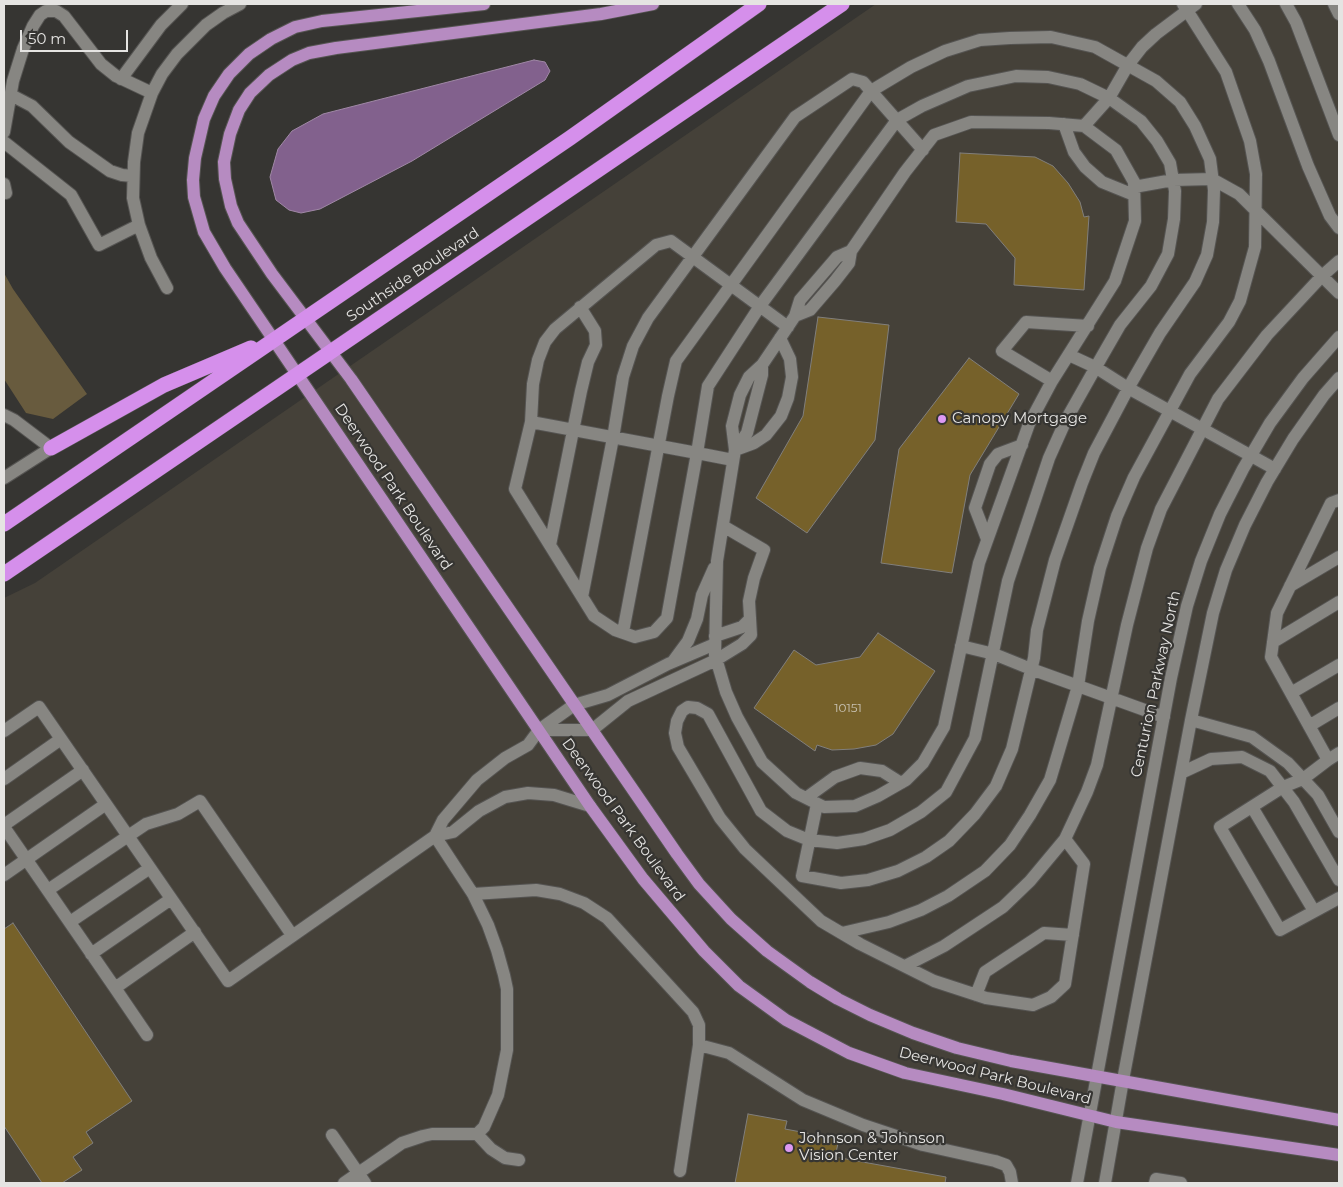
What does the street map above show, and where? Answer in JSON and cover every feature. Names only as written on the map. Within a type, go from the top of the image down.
[{"type":"highway","name":"Southside Boulevard","points":[[4,524],[570,138],[759,4]]},
{"type":"highway","name":"Southside Boulevard","points":[[4,574],[842,4]]},
{"type":"highway","points":[[51,448],[164,386],[207,366],[273,340]]},
{"type":"main road","name":"Deerwood Park Boulevard","points":[[484,4],[335,19],[295,27],[271,39],[249,54],[229,74],[214,96],[200,132],[194,163],[193,189],[196,208],[212,248],[296,375],[590,806],[643,879],[704,951],[739,986],[786,1020],[849,1053],[906,1073],[1003,1094],[1116,1122],[1339,1155]]},
{"type":"main road","name":"Deerwood Park Boulevard","points":[[653,4],[601,14],[336,48],[300,56],[278,68],[262,81],[250,93],[239,110],[230,134],[224,162],[226,188],[234,216],[272,274],[331,352],[699,884],[732,919],[767,951],[810,982],[838,999],[913,1033],[957,1048],[1011,1061],[1339,1120]]},
{"type":"street","points":[[121,79],[161,25],[182,4]]},
{"type":"street","points":[[167,288],[151,258],[139,225],[133,198],[133,176],[138,133],[152,93],[162,74],[177,54],[192,38],[223,13],[240,4]]},
{"type":"street","points":[[1238,4],[1255,30],[1269,61],[1308,166],[1330,216],[1339,228]]},
{"type":"street","points":[[1286,4],[1296,22],[1339,135]]},
{"type":"street","points":[[1334,4],[1339,14]]},
{"type":"street","points":[[842,933],[889,922],[921,910],[948,896],[984,871],[1010,845],[1030,815],[1050,780],[1078,686],[1088,621],[1098,576],[1117,516],[1134,477],[1190,374],[1229,322],[1240,301],[1254,246],[1256,174],[1250,141],[1226,72],[1188,6],[1142,47],[1128,64],[1109,98],[1084,126]]},
{"type":"street","points":[[4,132],[23,49],[33,26],[43,12],[50,10],[60,12],[64,16],[101,64],[121,79],[152,93]]},
{"type":"street","points":[[623,632],[676,361],[871,91],[911,67],[936,55],[980,40],[1051,36],[1095,47],[1128,64],[1156,80],[1180,102],[1195,126],[1210,159],[1213,222],[1207,254],[1195,282],[1160,333],[1128,388],[1094,453],[1055,560],[1037,630],[1031,669],[1012,749],[996,786],[975,814],[949,841],[926,857],[898,871],[868,880],[841,883],[802,876],[809,840],[811,801],[835,777],[860,768],[882,771],[901,783]]},
{"type":"street","points":[[792,321],[760,306],[670,241],[656,245],[580,308],[556,329],[545,342],[538,360],[533,384],[531,422],[515,489],[594,616],[616,630],[635,637],[654,632],[667,618],[708,386],[760,306],[897,120],[922,106],[968,86],[1016,76],[1048,77],[1080,84],[1109,98],[1141,121],[1157,141],[1170,163],[1175,191],[1174,219],[1168,254],[1150,286],[1120,325],[1095,367],[1048,458],[1008,581],[975,738],[946,792],[921,812],[890,830],[864,839],[836,842],[809,840],[787,831],[761,811],[708,714],[697,708],[688,707],[682,712],[677,721],[675,733],[678,748],[720,818],[744,849],[821,921],[934,981],[986,998],[1033,1005],[1051,997],[1065,984],[1084,864],[1065,839]]},
{"type":"street","points":[[582,597],[623,377],[633,346],[648,318],[795,117],[852,79],[862,82],[871,91],[923,150]]},
{"type":"street","points":[[11,95],[32,106],[69,142],[110,171],[133,176]]},
{"type":"street","points":[[970,122],[1084,126],[1116,150],[1134,182],[1135,221],[1115,281],[1052,381],[1030,424],[979,563],[944,727],[923,763],[901,783],[855,806],[824,807],[796,794],[762,762],[737,717],[726,692],[714,655],[717,561],[734,455],[747,433],[762,375],[762,366],[792,321],[810,310],[817,303],[849,263],[851,251],[905,172],[934,135],[970,122]]},
{"type":"street","points":[[1064,124],[1074,152],[1085,167],[1102,182],[1134,191],[1173,180],[1212,179],[1239,194],[1339,293]]},
{"type":"street","points":[[4,142],[29,164],[70,195],[99,245],[139,225]]},
{"type":"street","points":[[905,966],[944,946],[1003,907],[1030,881],[1065,839],[1087,792],[1096,765],[1127,625],[1147,548],[1161,509],[1218,399],[1267,335],[1322,276],[1339,261]]},
{"type":"street","points":[[550,545],[588,362],[596,344],[595,331],[580,308]]},
{"type":"street","points":[[1052,381],[1002,351],[1026,322],[1088,326]]},
{"type":"street","name":"Centurion Parkway North","points":[[1076,1183],[1164,717],[1187,606],[1201,561],[1220,514],[1251,455],[1270,424],[1303,378],[1339,337]]},
{"type":"street","points":[[531,422],[697,453],[734,455],[766,435],[781,416],[788,398],[792,378],[790,359],[780,338]]},
{"type":"street","points":[[1069,355],[1095,367],[1128,388],[1275,469]]},
{"type":"street","points":[[1105,1183],[1191,720],[1213,613],[1226,570],[1245,525],[1275,469],[1293,439],[1324,395],[1339,378]]},
{"type":"street","points":[[4,415],[14,420],[51,448],[4,478]]},
{"type":"street","points":[[987,539],[975,508],[990,464],[998,454],[1022,445]]},
{"type":"street","points":[[1328,760],[1271,658],[1277,613],[1332,503],[1339,500]]},
{"type":"street","points":[[539,730],[592,730],[628,701],[716,660],[742,644],[751,635],[749,601],[754,578],[764,550],[723,526]]},
{"type":"street","points":[[1290,586],[1339,557]]},
{"type":"street","points":[[672,662],[688,641],[697,619],[702,595],[717,561]]},
{"type":"street","points":[[1273,642],[1339,602]]},
{"type":"street","points":[[434,836],[443,820],[477,780],[505,758],[528,744],[539,730],[574,705],[608,695],[742,627],[750,620]]},
{"type":"street","points":[[961,646],[994,654],[1164,717]]},
{"type":"street","points":[[1291,693],[1339,664]]},
{"type":"street","points":[[4,731],[39,707],[228,980],[434,836],[453,832],[479,811],[505,797],[528,793],[554,795],[590,806]]},
{"type":"street","points":[[1309,726],[1339,708]]},
{"type":"street","points":[[1191,720],[1252,737],[1288,763],[1318,795],[1339,832]]},
{"type":"street","points":[[4,779],[61,738]]},
{"type":"street","points":[[1339,753],[1303,779],[1282,787],[1220,827],[1280,930],[1339,898]]},
{"type":"street","points":[[1181,773],[1211,759],[1242,756],[1270,771],[1294,802],[1339,880]]},
{"type":"street","points":[[83,770],[4,826],[147,1035]]},
{"type":"street","points":[[48,890],[146,824],[178,814],[200,801],[292,936]]},
{"type":"street","points":[[4,874],[106,804]]},
{"type":"street","points":[[1252,807],[1314,911]]},
{"type":"street","points":[[344,1183],[361,1179],[402,1143],[432,1134],[477,1134],[484,1127],[498,1095],[507,1050],[507,1008],[506,988],[498,950],[473,894],[434,836]]},
{"type":"street","points":[[70,922],[150,868]]},
{"type":"street","points":[[473,894],[536,890],[560,894],[584,903],[607,918],[693,1012],[699,1025],[699,1045],[680,1170]]},
{"type":"street","points":[[91,954],[172,899]]},
{"type":"street","points":[[115,988],[195,932]]},
{"type":"street","points":[[976,995],[985,972],[1044,933],[1073,935]]},
{"type":"street","points":[[699,1045],[729,1053],[803,1100],[863,1125],[923,1145],[1006,1165],[1010,1172],[1012,1183]]},
{"type":"street","points":[[477,1134],[491,1149],[504,1158],[518,1160]]},
{"type":"street","points":[[332,1135],[361,1179]]},
{"type":"street","points":[[1155,1183],[1156,1179],[1181,1183]]},
{"type":"shaded area","points":[[876,4],[1339,4],[1339,1183],[4,1183],[4,598],[35,583]]},
{"type":"shaded area","points":[[534,60],[545,62],[550,71],[545,80],[412,161],[320,209],[301,213],[289,210],[276,200],[270,177],[278,149],[292,131],[323,114]]},
{"type":"shaded area","points":[[4,273],[13,289],[87,394],[53,419],[26,413],[4,379]]},
{"type":"building","points":[[960,153],[1035,157],[1053,166],[1068,183],[1080,202],[1084,217],[1089,216],[1084,290],[1014,285],[1015,258],[986,224],[956,222]]},
{"type":"building","points":[[818,317],[889,325],[875,440],[807,533],[756,498],[803,416]]},
{"type":"building","points":[[969,358],[1019,394],[970,475],[952,573],[881,563],[899,449]]},
{"type":"building","points":[[878,633],[935,671],[893,734],[876,745],[832,750],[817,745],[815,751],[754,708],[794,650],[816,665],[860,657]]},
{"type":"building","points":[[13,923],[132,1101],[86,1132],[93,1143],[73,1157],[82,1170],[62,1183],[42,1183],[4,1126],[4,929]]},
{"type":"building","name":"Johnson & Johnson Vision Center","points":[[748,1114],[787,1121],[785,1129],[839,1139],[835,1157],[946,1177],[945,1183],[735,1183]]},
{"type":"place","name":"Canopy Mortgage","points":[[942,419]]},
{"type":"place","name":"Johnson & Johnson Vision Center","points":[[789,1148]]}]
